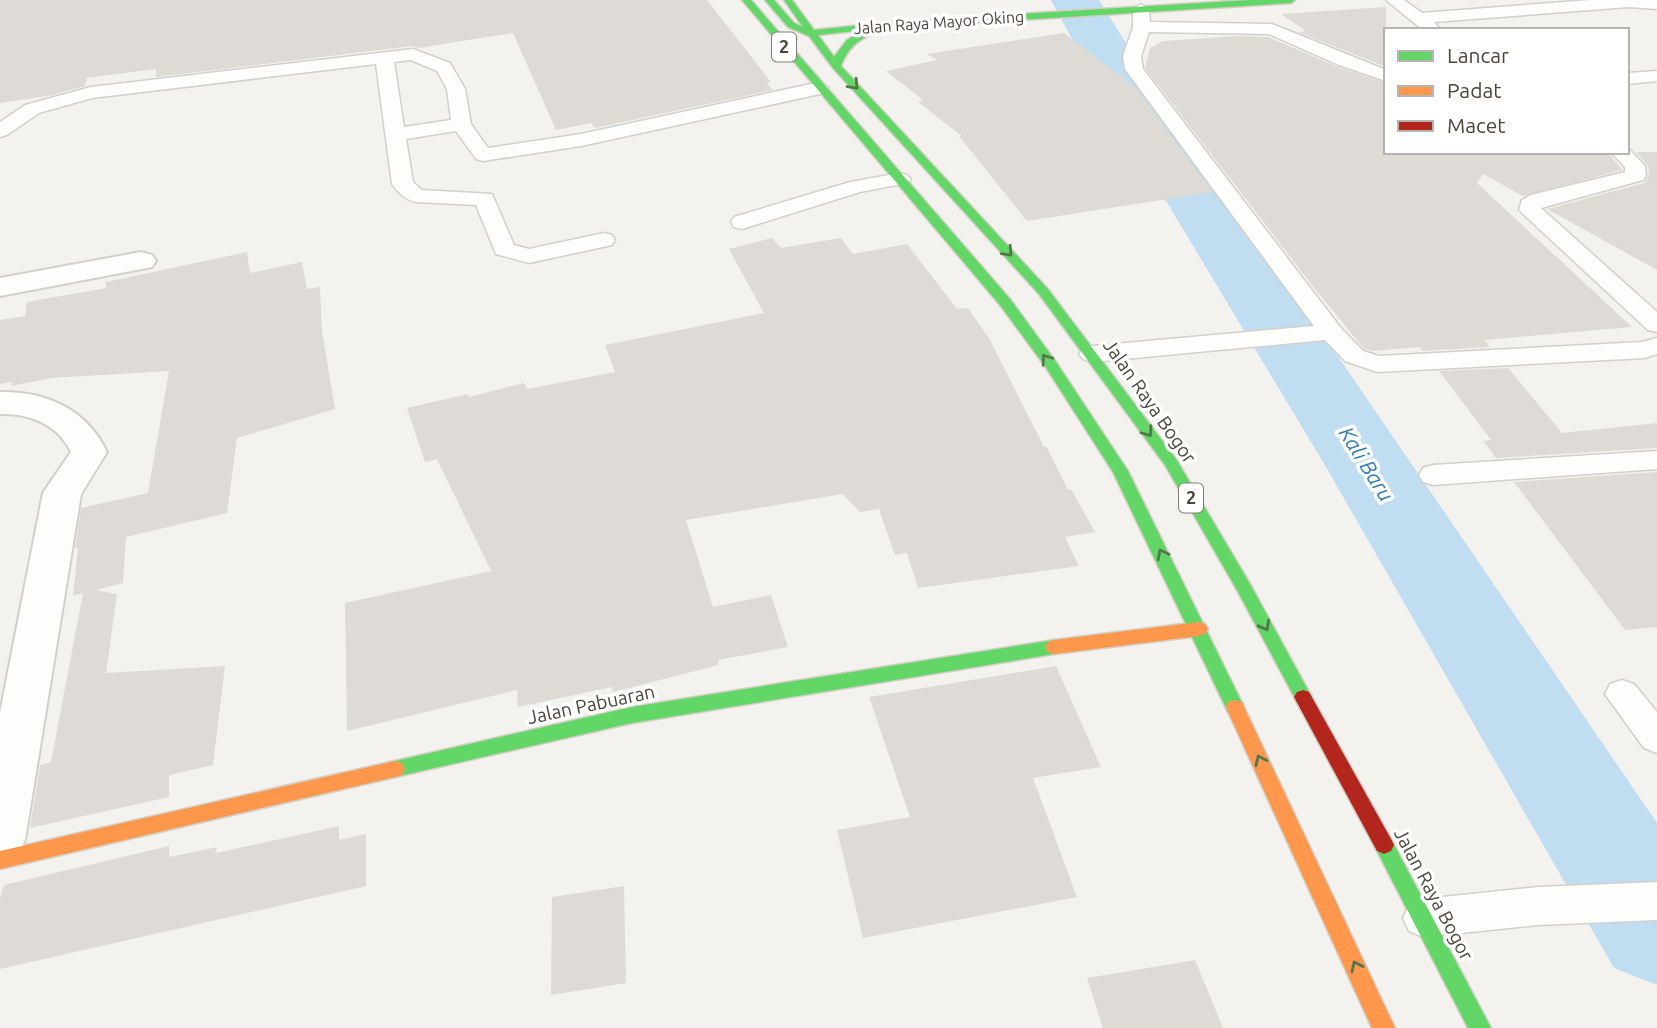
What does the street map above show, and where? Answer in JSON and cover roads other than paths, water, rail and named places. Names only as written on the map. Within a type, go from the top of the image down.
[{"type":"main road","points":[[769,0],[791,25],[810,33]]},
{"type":"main road","name":"Jalan Raya Bogor","points":[[788,0],[807,15],[810,33],[836,66],[1044,291],[1171,463],[1244,588],[1480,1028]]},
{"type":"main road","name":"Jalan Raya Mayor Oking","points":[[855,12],[1031,0]]},
{"type":"main road","name":"Jalan Raya Mayor Oking","points":[[810,33],[1123,10],[1142,18],[1241,3],[1291,0]]},
{"type":"main road","name":"2","points":[[746,2],[1005,302],[1058,376],[1120,471],[1199,629],[1384,1028]]},
{"type":"main road","points":[[836,66],[839,50],[849,41],[892,25]]},
{"type":"main road","name":"Jalan Pabuaran","points":[[0,860],[632,715],[1051,647],[1199,629]]},
{"type":"street","points":[[0,287],[141,261]]},
{"type":"street","points":[[0,403],[31,404],[73,425],[85,439],[89,452],[62,493],[0,840]]},
{"type":"lane","points":[[1394,0],[1431,28]]},
{"type":"lane","points":[[1418,18],[1629,2],[1657,4]]},
{"type":"lane","points":[[1241,3],[1262,28]]},
{"type":"lane","points":[[1384,75],[1345,61],[1280,31],[1142,18],[1132,56],[1134,69],[1331,332],[1354,356],[1377,364],[1645,350],[1657,346]]},
{"type":"lane","points":[[0,131],[32,109],[81,95],[413,54],[444,67],[456,89],[461,124],[483,155],[484,199],[504,248],[529,256],[604,240]]},
{"type":"lane","points":[[384,57],[398,134],[403,184],[416,196],[484,199]]},
{"type":"lane","points":[[1629,79],[1657,76]]},
{"type":"lane","points":[[483,155],[581,140],[820,88]]},
{"type":"lane","points":[[398,134],[461,124]]},
{"type":"lane","points":[[1623,154],[1636,166],[1636,176],[1539,200],[1530,205],[1530,210],[1657,325]]},
{"type":"lane","points":[[742,222],[857,186],[900,179]]},
{"type":"lane","points":[[1092,354],[1331,332]]},
{"type":"lane","points":[[1433,475],[1657,460]]},
{"type":"lane","points":[[1622,694],[1657,738]]},
{"type":"lane","points":[[1423,918],[1538,906],[1657,901]]},
{"type":"waterway","name":"Kali Baru","points":[[1075,0],[1125,86],[1369,467],[1657,927]]}]
